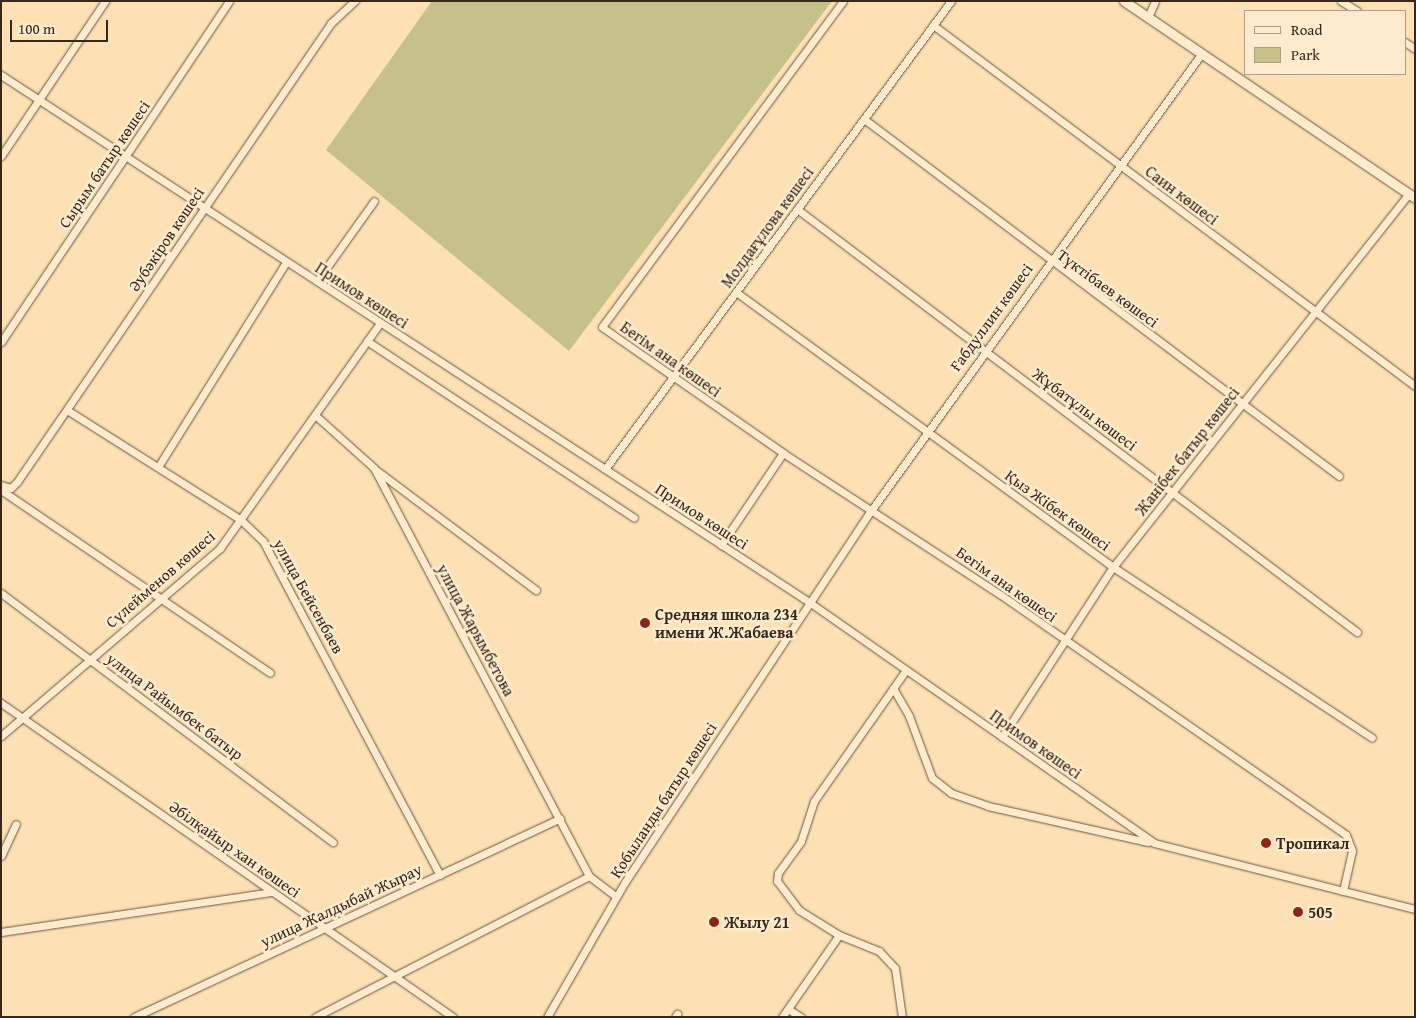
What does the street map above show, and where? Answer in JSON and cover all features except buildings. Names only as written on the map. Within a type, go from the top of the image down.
[{"type":"street","points":[[1,156],[105,1]]},
{"type":"street","name":"Сырым батыр көшесі","points":[[1,342],[228,1]]},
{"type":"street","name":"Әубәкіров көшесі","points":[[1,485],[12,488],[17,482],[331,23],[355,1]]},
{"type":"street","name":"Бегім ана көшесі","points":[[842,1],[602,327],[782,453],[1063,640],[1346,835],[1352,851],[1343,891]]},
{"type":"street","name":"Молдағұлова көшесі","points":[[604,469],[674,379],[951,1]]},
{"type":"street","points":[[1124,1],[1412,196]]},
{"type":"street","points":[[1148,17],[1155,1]]},
{"type":"street","points":[[1341,1],[1355,10]]},
{"type":"street","name":"Саин көшесі","points":[[933,25],[1415,386]]},
{"type":"street","name":"Ғабдуллин көшесі","points":[[809,602],[926,430],[1202,53]]},
{"type":"street","name":"Примов көшесі","points":[[1,75],[809,602],[1154,843],[1415,909]]},
{"type":"street","name":"Түктібаев көшесі","points":[[864,119],[1049,262],[1339,476]]},
{"type":"street","name":"Жанібек батыр көшесі","points":[[1002,737],[1063,640],[1113,567],[1314,311],[1412,196]]},
{"type":"street","points":[[317,282],[374,201]]},
{"type":"street","name":"Жұбатұлы көшесі","points":[[797,209],[1357,632]]},
{"type":"street","points":[[158,467],[286,262]]},
{"type":"street","name":"Қыз Жібек көшесі","points":[[736,292],[1113,567],[1372,738]]},
{"type":"street","name":"Сүлейменов көшесі","points":[[1,736],[220,548],[380,323]]},
{"type":"street","points":[[367,342],[634,518]]},
{"type":"street","name":"улица Бейсенбаев","points":[[67,410],[241,520],[264,541],[440,875]]},
{"type":"street","name":"улица Жарымбетова","points":[[315,415],[374,468],[590,876]]},
{"type":"street","points":[[721,545],[782,453]]},
{"type":"street","points":[[374,468],[536,590]]},
{"type":"street","points":[[1,490],[270,673]]},
{"type":"street","name":"улица Райымбек батыр","points":[[1,592],[333,842]]},
{"type":"street","name":"Қобыланды батыр көшесі","points":[[547,1017],[616,896],[809,602]]},
{"type":"street","points":[[902,1017],[895,968],[878,951],[839,935],[799,910],[777,881],[801,841],[814,801],[906,670]]},
{"type":"street","points":[[893,688],[909,716],[932,778],[951,793],[988,806],[1154,843]]},
{"type":"street","name":"Әбілқайыр хан көшесі","points":[[1,703],[453,1017]]},
{"type":"street","name":"улица Жалдыбай Жырау","points":[[134,1017],[560,818]]},
{"type":"street","points":[[1,856],[16,824]]},
{"type":"street","points":[[315,1017],[590,876],[616,896]]},
{"type":"street","points":[[1,932],[272,892]]},
{"type":"street","points":[[782,1017],[839,935]]},
{"type":"street","points":[[788,1009],[801,1017]]},
{"type":"green space","points":[[432,1],[832,1],[569,351],[326,150]]},
{"type":"place","name":"Средняя школа 234 имени Ж.Жабаева","points":[[645,623]]},
{"type":"place","name":"Тропикал","points":[[1266,843]]},
{"type":"place","name":"505","points":[[1298,912]]},
{"type":"place","name":"Жылу 21","points":[[714,922]]}]
